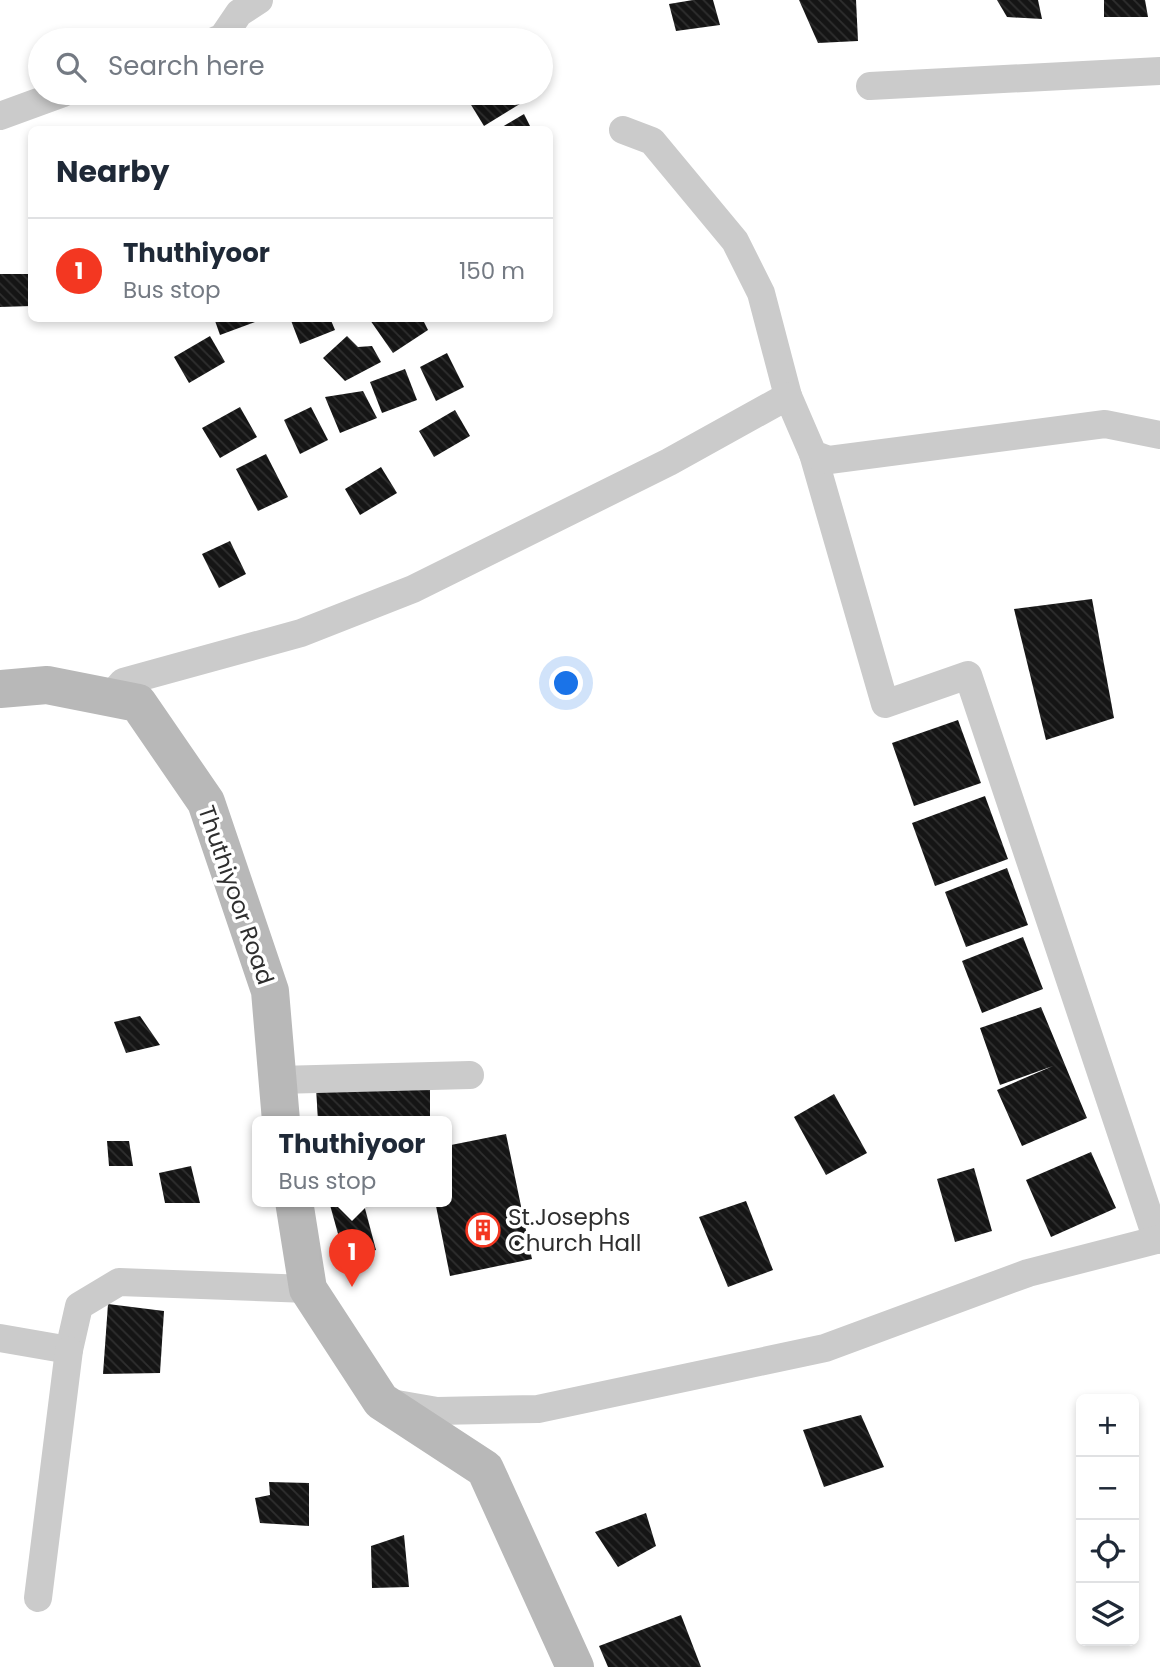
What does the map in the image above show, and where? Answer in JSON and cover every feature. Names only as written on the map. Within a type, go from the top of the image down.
[{"type":"main road","name":"Thuthiyoor Road","points":[[0,689],[47,685],[138,703],[206,802],[270,990],[281,1116]]},
{"type":"main road","points":[[295,1207],[308,1289],[381,1401],[485,1469],[575,1667]]},
{"type":"street","points":[[229,28],[239,13],[260,0]]},
{"type":"street","points":[[870,86],[1160,71]]},
{"type":"street","points":[[0,116],[30,105]]},
{"type":"street","points":[[381,1401],[437,1411],[538,1409],[825,1348],[1028,1273],[1158,1240],[968,675],[885,704],[813,454],[788,396],[761,293],[735,242],[692,186],[652,141],[623,130]]},
{"type":"street","points":[[109,698],[123,682],[301,632],[413,589],[669,462],[788,396]]},
{"type":"street","points":[[813,454],[830,460],[858,458],[1105,424],[1160,435]]},
{"type":"street","points":[[278,1080],[470,1075]]},
{"type":"street","points":[[38,1598],[69,1349],[79,1306],[119,1282],[308,1289]]},
{"type":"street","points":[[0,1338],[69,1349]]},
{"type":"building","points":[[713,0],[720,25],[676,31],[669,4]]},
{"type":"building","points":[[799,0],[856,0],[858,41],[818,43]]},
{"type":"building","points":[[997,0],[1038,0],[1042,19],[1007,17]]},
{"type":"building","points":[[1104,0],[1145,0],[1148,17],[1104,17]]},
{"type":"building","points":[[471,105],[518,105],[484,126]]},
{"type":"building","points":[[524,114],[530,126],[504,126]]},
{"type":"building","points":[[0,274],[28,274],[28,306],[0,307]]},
{"type":"building","points":[[215,322],[255,322],[220,335]]},
{"type":"building","points":[[292,322],[332,322],[335,330],[300,344]]},
{"type":"building","points":[[371,322],[424,322],[428,330],[393,353]]},
{"type":"building","points":[[210,336],[225,362],[189,383],[174,357]]},
{"type":"building","points":[[347,336],[358,347],[372,346],[381,362],[345,381],[323,358]]},
{"type":"building","points":[[447,353],[464,387],[436,401],[420,367]]},
{"type":"building","points":[[405,369],[417,400],[382,413],[370,382]]},
{"type":"building","points":[[363,391],[377,418],[340,433],[325,397]]},
{"type":"building","points":[[240,407],[257,437],[220,458],[202,428]]},
{"type":"building","points":[[311,407],[328,440],[300,454],[284,420]]},
{"type":"building","points":[[455,410],[470,436],[434,457],[419,431]]},
{"type":"building","points":[[266,454],[288,497],[258,511],[236,469]]},
{"type":"building","points":[[381,467],[397,493],[360,515],[345,489]]},
{"type":"building","points":[[230,541],[246,574],[219,588],[202,554]]},
{"type":"building","points":[[1092,599],[1114,718],[1046,740],[1014,609]]},
{"type":"building","points":[[958,720],[981,783],[914,806],[892,743]]},
{"type":"building","points":[[985,796],[1008,859],[935,886],[912,823]]},
{"type":"building","points":[[1007,868],[1028,925],[966,947],[945,892]]},
{"type":"building","points":[[1023,937],[1043,989],[982,1013],[962,961]]},
{"type":"building","points":[[1041,1007],[1087,1118],[1022,1146],[997,1090],[1053,1066],[1000,1085],[980,1028]]},
{"type":"building","points":[[140,1016],[160,1045],[126,1053],[114,1022]]},
{"type":"building","points":[[430,1086],[430,1116],[318,1116],[316,1088]]},
{"type":"building","points":[[834,1094],[867,1153],[826,1175],[794,1117]]},
{"type":"building","name":"St.Josephs Church Hall","points":[[506,1134],[532,1259],[450,1276],[436,1207],[452,1207],[452,1145]]},
{"type":"building","points":[[107,1141],[129,1141],[133,1166],[109,1166]]},
{"type":"building","points":[[1091,1152],[1116,1208],[1051,1237],[1026,1180]]},
{"type":"building","points":[[191,1166],[200,1203],[165,1203],[159,1173]]},
{"type":"building","points":[[974,1168],[992,1231],[955,1242],[937,1179]]},
{"type":"building","points":[[746,1201],[773,1270],[728,1287],[699,1217]]},
{"type":"building","points":[[331,1207],[365,1207],[376,1250],[345,1259]]},
{"type":"building","points":[[108,1304],[164,1311],[160,1373],[103,1374]]},
{"type":"building","points":[[861,1415],[884,1467],[824,1487],[803,1430]]},
{"type":"building","points":[[269,1482],[309,1483],[309,1526],[260,1523],[255,1498],[270,1495]]},
{"type":"building","points":[[646,1513],[656,1546],[618,1567],[595,1532]]},
{"type":"building","points":[[404,1535],[409,1587],[372,1588],[371,1546]]},
{"type":"building","points":[[681,1615],[701,1667],[608,1667],[599,1646]]},
{"type":"place","name":"St.Josephs Church Hall","points":[[483,1230]]},
{"type":"place","name":"Thuthiyoor","points":[[352,1287]]}]
